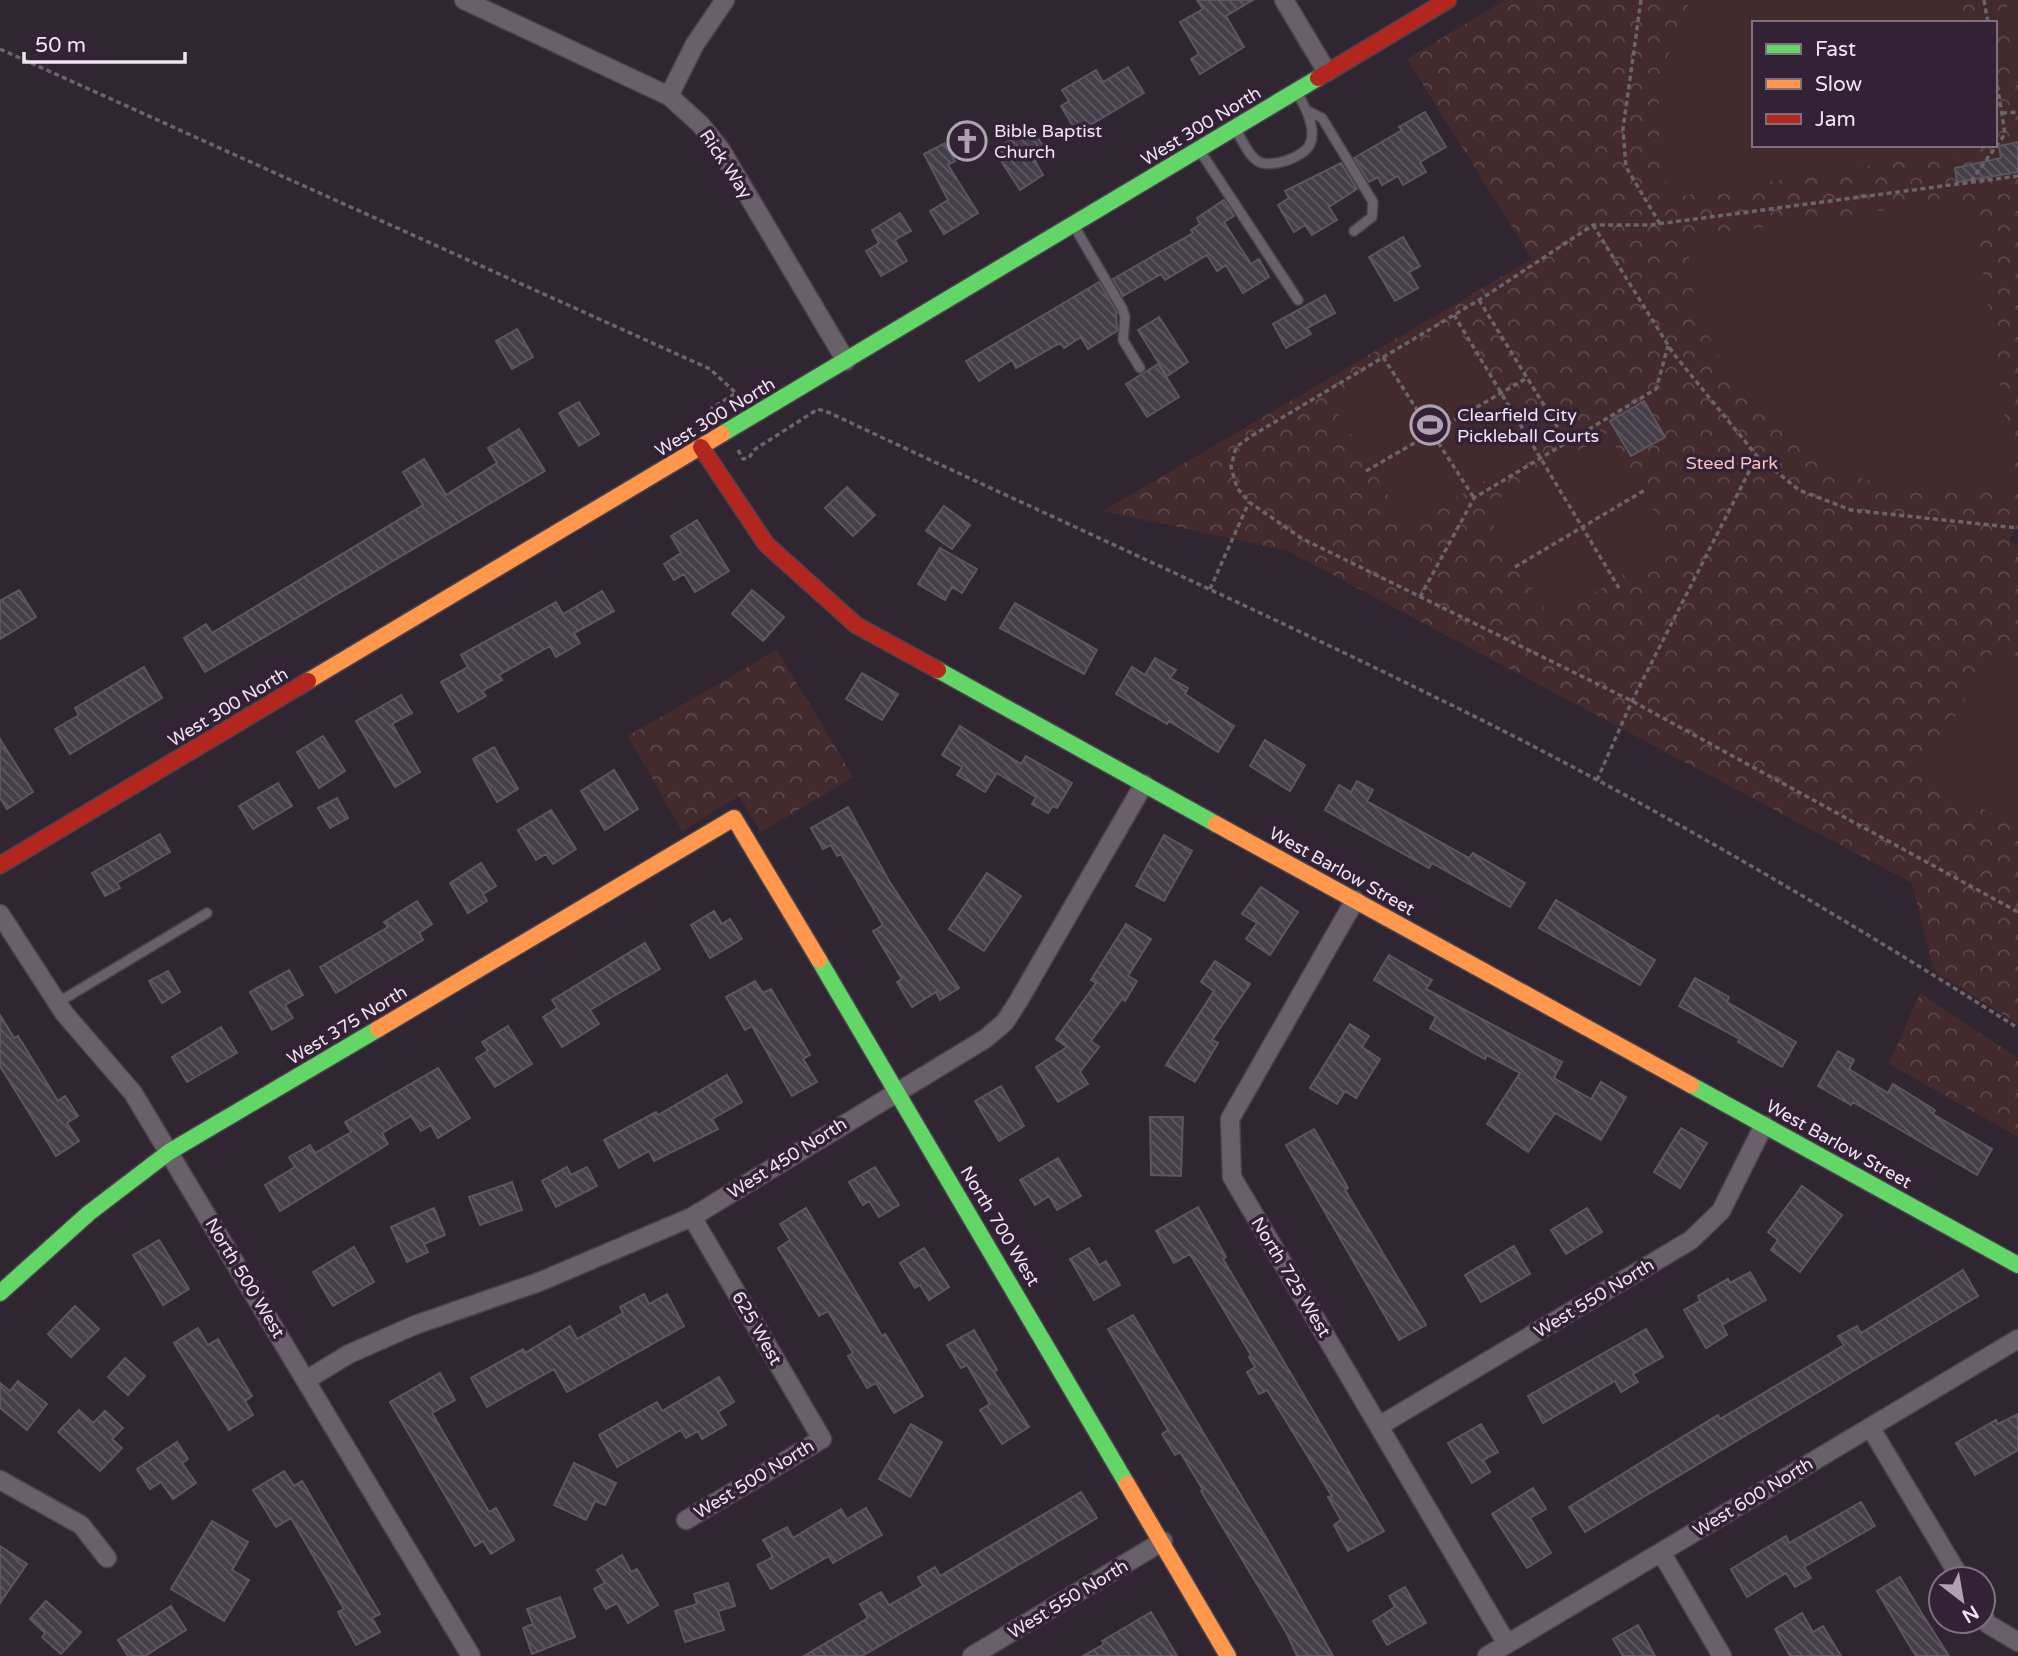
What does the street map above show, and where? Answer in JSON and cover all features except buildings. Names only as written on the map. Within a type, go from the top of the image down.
[{"type":"street","name":"Rick Way","points":[[464,0],[669,96],[699,124],[721,150],[846,361]]},
{"type":"street","points":[[669,96],[695,44],[725,0]]},
{"type":"street","points":[[1284,0],[1327,72]]},
{"type":"street","name":"West 300 North","points":[[0,865],[1448,0]]},
{"type":"street","name":"West Barlow Street","points":[[701,447],[766,544],[856,625],[2018,1265]]},
{"type":"street","name":"West 450 North","points":[[306,1380],[349,1354],[415,1325],[539,1282],[692,1217],[897,1090],[985,1039],[1004,1022],[1144,784]]},
{"type":"street","name":"North 700 West","points":[[734,818],[1163,1541],[1228,1656]]},
{"type":"street","name":"West 375 North","points":[[0,1293],[89,1213],[169,1152],[734,818]]},
{"type":"street","name":"North 725 West","points":[[1355,900],[1230,1119],[1232,1177],[1507,1644]]},
{"type":"street","name":"North 500 West","points":[[0,914],[57,1003],[133,1093],[471,1656]]},
{"type":"street","name":"West 550 North","points":[[1379,1426],[1691,1240],[1721,1211],[1764,1125]]},
{"type":"street","name":"625 West","points":[[692,1217],[822,1439]]},
{"type":"street","name":"West 600 North","points":[[1487,1656],[2018,1339]]},
{"type":"street","points":[[1870,1427],[1953,1565]]},
{"type":"street","name":"West 500 North","points":[[686,1520],[822,1439]]},
{"type":"street","points":[[0,1480],[81,1525],[107,1558]]},
{"type":"street","name":"West 550 North","points":[[972,1656],[1163,1541]]},
{"type":"street","points":[[1661,1552],[1722,1656]]},
{"type":"street","points":[[1997,1629],[2018,1642]]},
{"type":"lane","points":[[1235,128],[1256,160],[1270,165],[1298,154],[1311,143],[1308,111],[1296,91]]},
{"type":"lane","points":[[1308,111],[1322,118],[1373,202],[1372,218],[1354,231]]},
{"type":"lane","points":[[1199,150],[1298,300]]},
{"type":"lane","points":[[1073,225],[1122,308],[1125,317],[1123,340],[1140,368]]},
{"type":"lane","points":[[57,1003],[207,913]]},
{"type":"path","points":[[1641,0],[1623,129],[1626,167],[1660,224]]},
{"type":"path","points":[[1984,0],[1988,21]]},
{"type":"path","points":[[0,49],[710,369],[736,393],[712,408]]},
{"type":"path","points":[[1997,83],[2005,134],[1997,145]]},
{"type":"path","points":[[2002,114],[2018,112]]},
{"type":"path","points":[[1971,181],[1996,147]]},
{"type":"path","points":[[2018,176],[1660,224],[1593,225],[1479,300],[1236,447],[1231,467],[1237,488],[1249,502],[1301,538],[1632,701],[2018,912]]},
{"type":"path","points":[[1593,225],[1668,345],[1757,456],[1799,490],[1851,510],[2018,528]]},
{"type":"path","points":[[1479,300],[1568,444]]},
{"type":"path","points":[[1454,315],[1619,588]]},
{"type":"path","points":[[1420,597],[1474,498],[1656,389],[1668,345]]},
{"type":"path","points":[[1383,357],[1474,498]]},
{"type":"path","points":[[1366,471],[1527,378]]},
{"type":"path","points":[[743,459],[818,409],[1210,589],[1436,697],[1597,780],[1871,935],[2018,1028]]},
{"type":"path","points":[[1597,780],[1632,701],[1757,456]]},
{"type":"path","points":[[1515,567],[1645,490]]},
{"type":"path","points":[[1210,589],[1249,502]]},
{"type":"green space","name":"Steed Park","points":[[1505,0],[2018,0],[2018,526],[2009,540],[2018,545],[2018,1024],[1934,971],[1912,883],[1288,551],[1103,511],[1532,259],[1407,59]]},
{"type":"green space","points":[[1690,0],[1961,0],[1965,21],[1752,21],[1752,147],[1972,147],[1669,198],[1658,112],[1660,87],[1675,36]]},
{"type":"green space","points":[[2006,0],[2018,0],[2018,75]]},
{"type":"green space","points":[[1958,200],[1974,212],[2015,485],[1977,494],[1892,488],[1845,473],[1802,450],[1742,392],[1720,359],[1698,313],[1690,277],[1688,238]]},
{"type":"green space","name":"Clearfield City Pickleball Courts","points":[[1454,323],[1532,452],[1407,527],[1329,398]]},
{"type":"green space","name":"Clearfield City Pickleball Courts","points":[[1607,433],[1674,544],[1551,619],[1483,508]]},
{"type":"green space","points":[[777,650],[853,777],[761,832],[739,796],[682,831],[628,736]]},
{"type":"green space","points":[[1993,652],[2018,665],[2018,827],[1920,776]]},
{"type":"green space","points":[[1920,993],[2018,1058],[2018,1137],[1889,1064]]},
{"type":"traffic: fast","points":[[722,434],[1318,78]]},
{"type":"traffic: fast","points":[[938,670],[1216,824]]},
{"type":"traffic: fast","points":[[819,960],[1127,1484]]},
{"type":"traffic: fast","points":[[0,1293],[89,1213],[169,1152],[378,1029]]},
{"type":"traffic: fast","points":[[1691,1085],[2018,1265]]},
{"type":"traffic: slow","points":[[308,681],[722,434]]},
{"type":"traffic: slow","points":[[378,1029],[734,818],[819,960]]},
{"type":"traffic: slow","points":[[1216,824],[1691,1085]]},
{"type":"traffic: slow","points":[[1127,1484],[1228,1656]]},
{"type":"traffic: jam","points":[[1318,78],[1448,0]]},
{"type":"traffic: jam","points":[[701,447],[766,544],[856,625],[938,670]]},
{"type":"traffic: jam","points":[[0,865],[308,681]]},
{"type":"place","name":"Bible Baptist Church","points":[[967,141]]},
{"type":"place","name":"Clearfield City Pickleball Courts","points":[[1430,425]]}]
